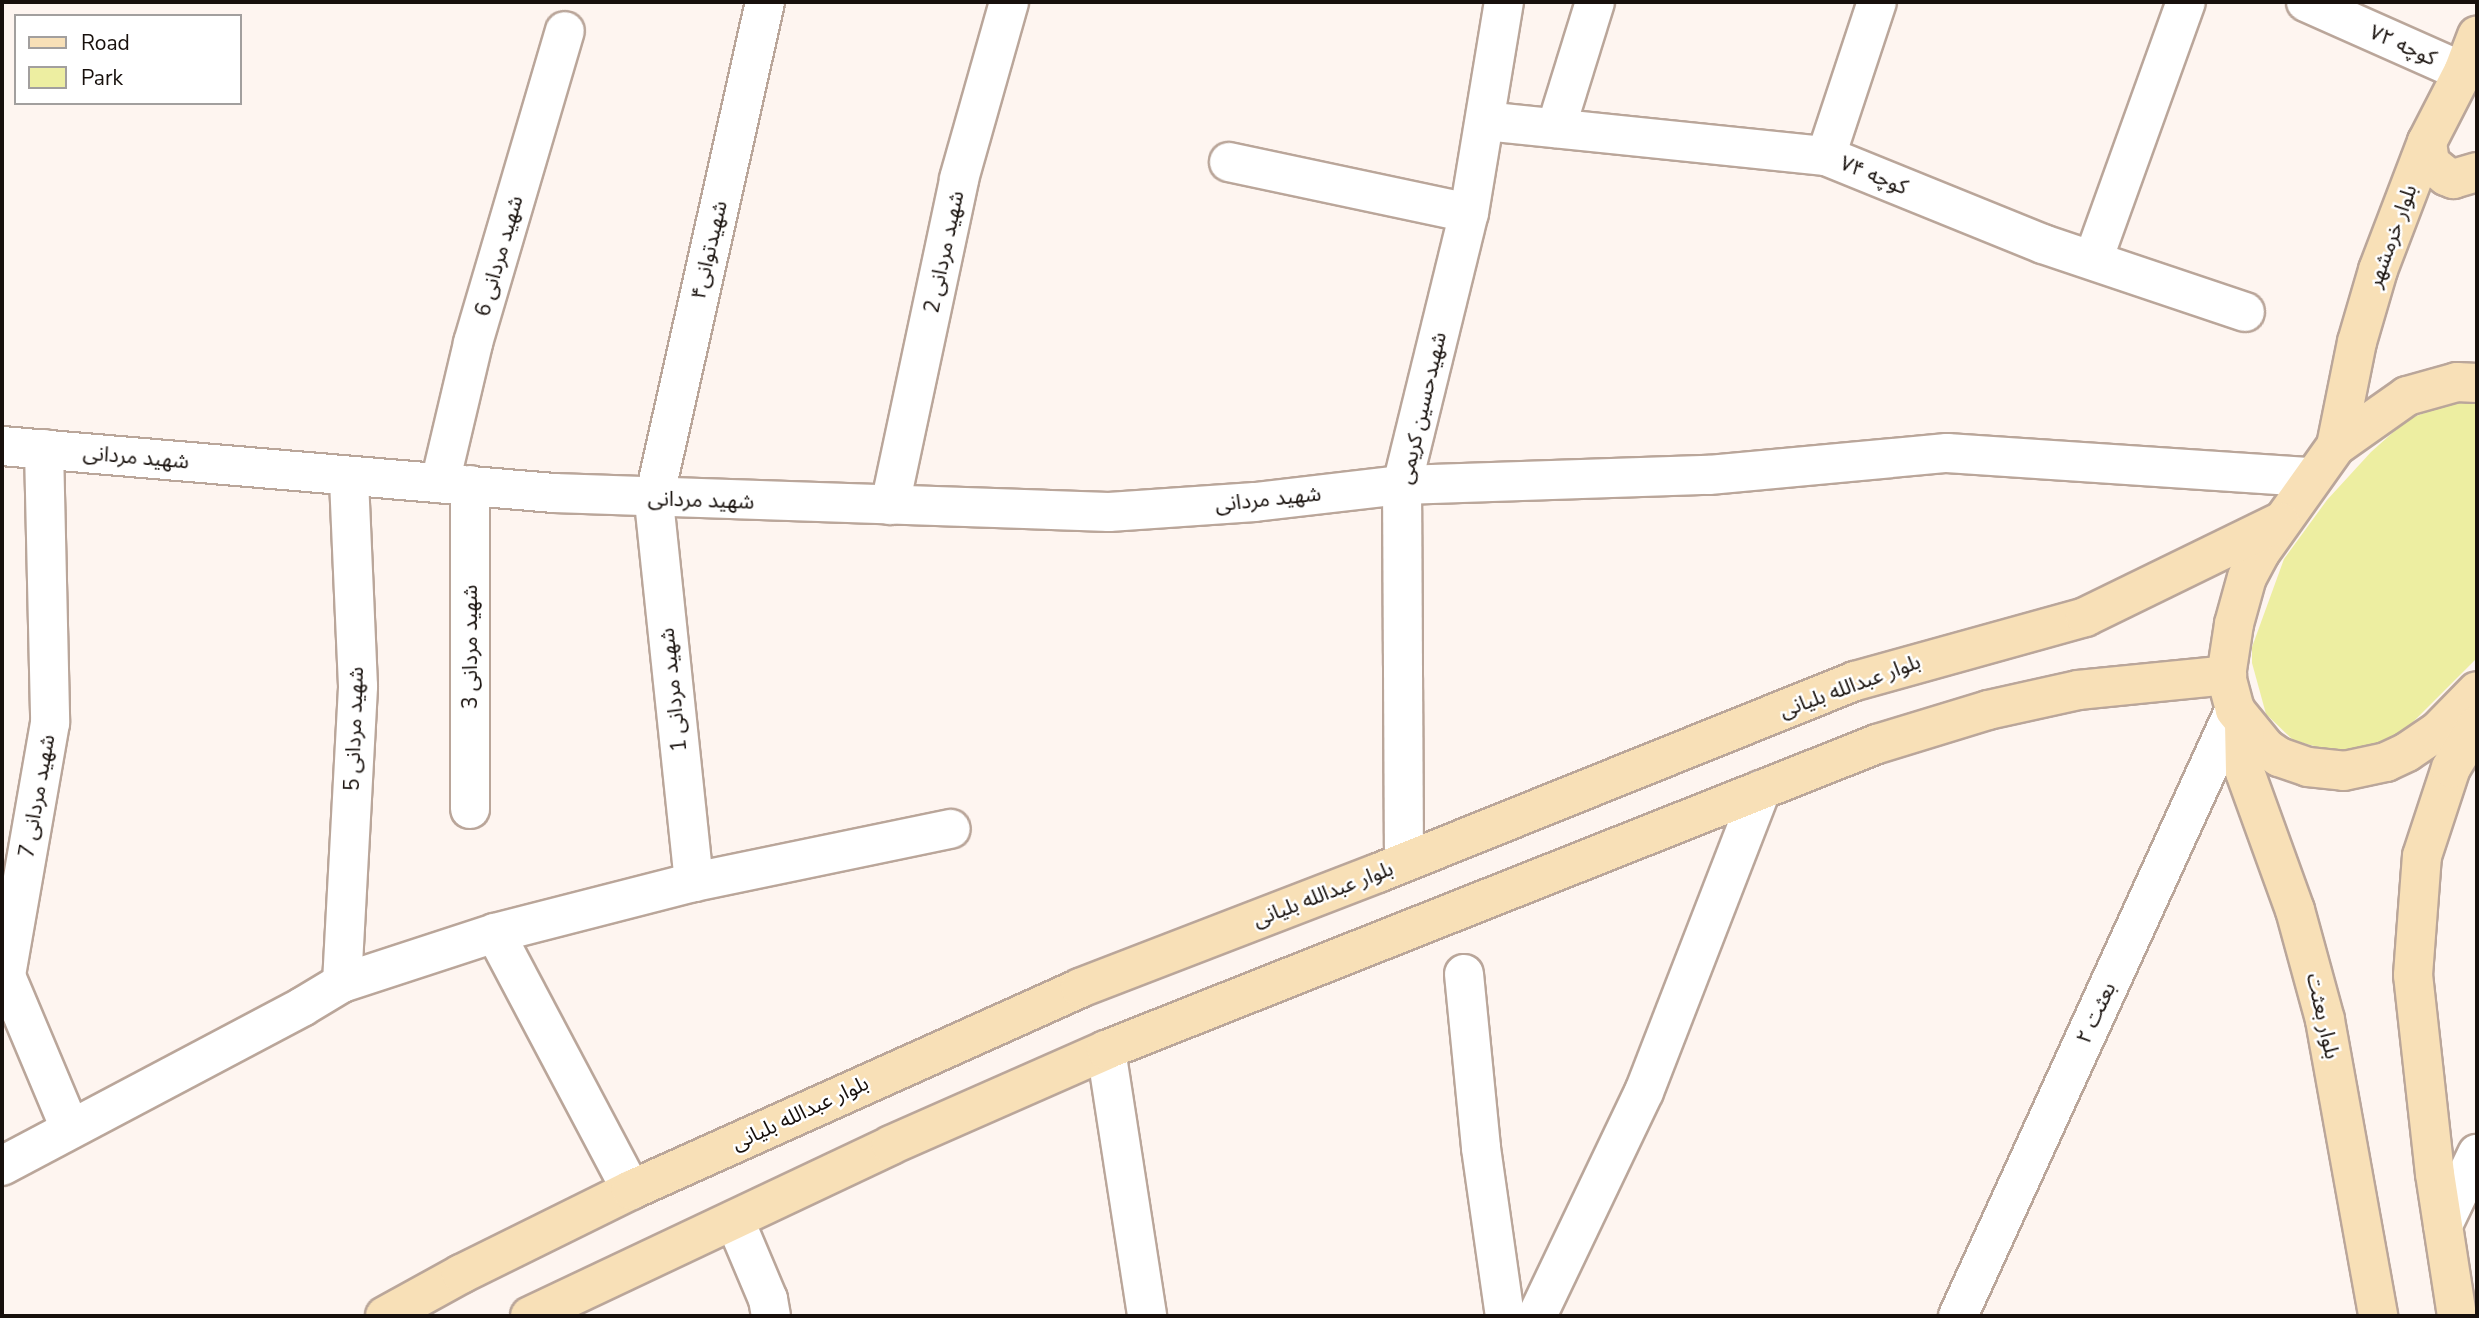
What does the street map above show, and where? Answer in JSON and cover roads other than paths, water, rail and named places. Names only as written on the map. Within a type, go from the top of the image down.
[{"type":"main road","name":"بلوار خرمشهر","points":[[2336,446],[2357,342],[2378,270],[2427,142],[2463,72],[2477,36]]},
{"type":"main road","points":[[2427,142],[2430,163],[2446,176],[2454,179],[2477,172]]},
{"type":"main road","points":[[2336,446],[2407,396],[2457,382],[2477,383]]},
{"type":"main road","name":"بلوار بعثت","points":[[2336,446],[2280,522],[2248,577],[2234,624],[2236,702],[2245,772],[2295,910],[2326,1020],[2378,1316]]},
{"type":"main road","name":"بلوار عبدالله بلیانی","points":[[384,1316],[461,1274],[631,1191],[1080,988],[1404,862],[1854,681],[1970,646],[2085,617],[2280,522]]},
{"type":"main road","points":[[530,1316],[891,1145],[1106,1050],[1877,744],[1988,710],[2078,690],[2236,702],[2266,748],[2279,757],[2308,767],[2344,771],[2386,762],[2407,752],[2437,732],[2477,691]]},
{"type":"main road","points":[[2457,1316],[2443,1225],[2413,975],[2422,856],[2451,768],[2477,725]]},
{"type":"street","name":"شهیدتوانی۴","points":[[654,499],[765,2]]},
{"type":"street","name":"شهید مردانی 2","points":[[890,505],[959,179],[1009,2]]},
{"type":"street","name":"شهیدحسین کریمی","points":[[1404,862],[1402,485],[1469,213],[1504,2]]},
{"type":"street","points":[[1556,128],[1595,2]]},
{"type":"street","points":[[1826,156],[1877,2]]},
{"type":"street","points":[[2093,260],[2186,2]]},
{"type":"street","name":"کوچه ۷۲","points":[[2306,2],[2463,72]]},
{"type":"street","name":"شهید مردانی 6","points":[[455,484],[473,343],[565,31]]},
{"type":"street","name":"کوچه ۷۴","points":[[1485,121],[1826,156],[2043,244],[2245,312]]},
{"type":"street","points":[[1229,162],[1469,213]]},
{"type":"street","name":"شهید مردانی","points":[[2,446],[654,499],[1109,512],[1255,502],[1402,485],[1709,475],[1947,453],[2311,477]]},
{"type":"street","name":"شهید مردانی 7","points":[[44,449],[50,723],[6,976],[70,1128]]},
{"type":"street","name":"شهید مردانی 5","points":[[342,983],[358,686],[349,476]]},
{"type":"street","name":"شهید مردانی 3","points":[[455,484],[470,809]]},
{"type":"street","name":"شهید مردانی 1","points":[[654,499],[694,882]]},
{"type":"street","name":"بعثت ۲","points":[[1958,1316],[2236,702]]},
{"type":"street","points":[[1537,1316],[1644,1092],[1761,790]]},
{"type":"street","points":[[2,1166],[302,1007],[342,983],[495,933],[694,882],[951,829]]},
{"type":"street","points":[[495,933],[631,1191]]},
{"type":"street","points":[[1464,974],[1481,1148],[1505,1316]]},
{"type":"street","points":[[1106,1050],[1147,1316]]},
{"type":"street","points":[[2443,1225],[2477,1154]]},
{"type":"street","points":[[735,1221],[768,1299],[771,1316]]}]
